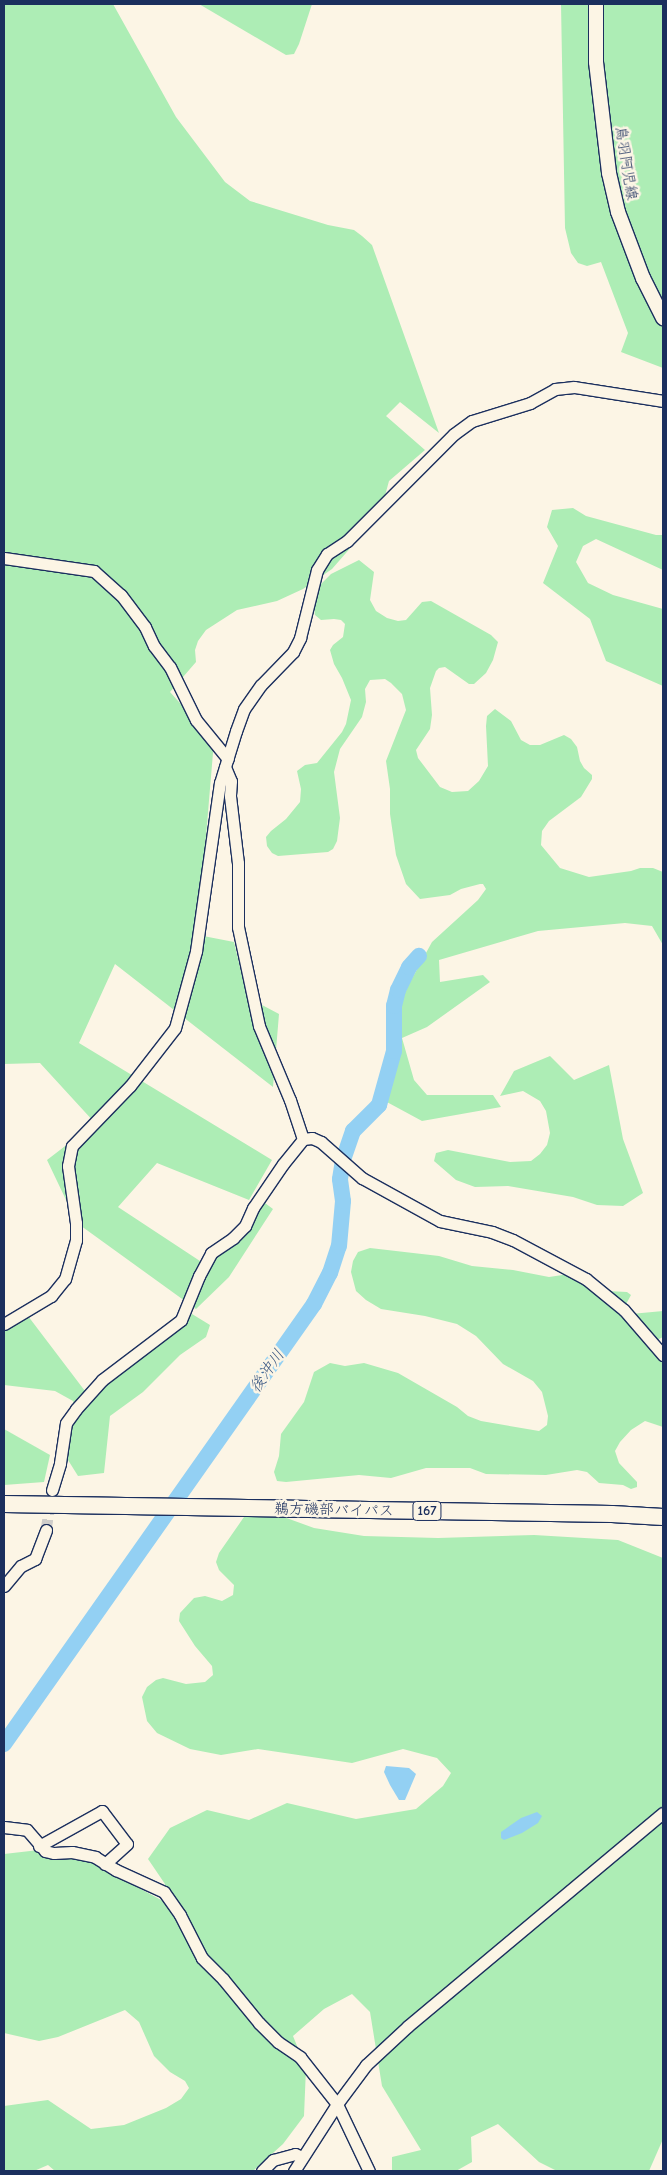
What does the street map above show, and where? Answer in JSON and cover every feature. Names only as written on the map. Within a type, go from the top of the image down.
[{"type":"highway","name":"鵜方磯部バイパス","points":[[4,1504],[144,1508],[612,1514],[663,1517]]},
{"type":"main road","name":"鳥羽阿児線","points":[[596,4],[596,62],[610,173],[616,202],[640,272],[663,318]]},
{"type":"street","points":[[4,1324],[51,1296],[65,1278],[76,1231],[68,1166],[72,1146],[130,1086],[175,1028],[196,951],[220,783],[244,709],[261,685],[292,652],[300,638],[317,570],[327,554],[347,541],[454,434],[472,421],[530,403],[555,389],[574,388],[663,401]]},
{"type":"street","points":[[4,558],[94,571],[121,595],[145,627],[154,646],[170,667],[196,720],[227,763],[231,780],[230,796],[238,864],[238,928],[259,1026],[290,1100],[303,1140]]},
{"type":"street","points":[[52,1490],[60,1463],[66,1423],[76,1409],[102,1380],[185,1316],[198,1276],[211,1253],[233,1238],[245,1226],[253,1208],[283,1164],[303,1140],[312,1138],[321,1142],[362,1178],[440,1221],[492,1232],[513,1240],[586,1279],[624,1310],[663,1354]]},
{"type":"street","points":[[4,1586],[21,1566],[35,1559],[46,1530]]},
{"type":"street","points":[[39,1846],[102,1811],[127,1844],[105,1864]]},
{"type":"street","points":[[294,2171],[337,2104],[366,2065],[408,2026],[663,1813]]},
{"type":"street","points":[[4,1827],[26,1830],[45,1851],[54,1853],[72,1852],[95,1857],[105,1864],[164,1892],[180,1915],[194,1947],[206,1963],[223,1979],[259,2023],[278,2042],[300,2057],[337,2104],[369,2171]]},
{"type":"street","points":[[262,2171],[273,2160],[295,2154],[302,2157]]},
{"type":"green space","points":[[4,4],[113,4],[176,117],[225,182],[250,201],[328,225],[354,230],[372,245],[439,433],[400,402],[386,416],[425,450],[389,481],[380,514],[332,569],[303,589],[277,601],[237,610],[206,630],[198,641],[195,650],[196,662],[170,692],[214,741],[204,860],[193,934],[234,942],[247,997],[279,1014],[273,1087],[115,964],[79,1043],[272,1160],[249,1200],[157,1163],[118,1207],[203,1263],[241,1238],[261,1200],[273,1209],[229,1277],[196,1309],[77,1223],[47,1160],[95,1123],[40,1063],[4,1064]]},
{"type":"green space","points":[[199,4],[312,4],[294,54],[286,55]]},
{"type":"green space","points":[[561,4],[663,4],[663,368],[621,352],[628,333],[601,262],[587,266],[578,263],[571,253],[565,228]]},
{"type":"green space","points":[[573,508],[586,516],[656,535],[663,535],[663,570],[596,539],[583,546],[576,562],[588,583],[613,595],[663,609],[663,686],[606,661],[590,619],[543,583],[558,546],[547,527],[552,510]]},
{"type":"green space","points":[[359,560],[374,572],[370,600],[376,611],[387,618],[398,621],[406,620],[422,602],[431,601],[491,635],[498,642],[493,660],[486,673],[474,684],[469,684],[445,667],[439,668],[436,671],[430,688],[432,715],[430,729],[416,750],[418,758],[440,787],[452,792],[468,791],[479,781],[488,766],[487,716],[495,709],[511,721],[521,740],[530,745],[540,745],[564,735],[571,739],[577,747],[580,761],[584,768],[592,775],[592,779],[581,797],[549,821],[542,831],[541,845],[560,868],[589,877],[640,868],[653,868],[663,872],[663,945],[652,926],[625,923],[538,931],[439,960],[440,982],[483,975],[490,982],[427,1027],[402,1038],[414,1080],[427,1095],[493,1095],[501,1107],[422,1121],[385,1101],[397,1061],[399,1006],[409,984],[432,942],[478,900],[486,889],[483,884],[480,884],[461,889],[450,895],[420,899],[406,884],[396,855],[390,814],[390,789],[386,761],[406,710],[402,694],[391,683],[385,679],[370,680],[365,689],[366,702],[362,717],[340,749],[334,772],[340,818],[337,841],[333,849],[328,852],[278,856],[272,853],[267,846],[266,837],[286,819],[300,802],[301,789],[297,771],[305,765],[317,763],[342,732],[346,724],[351,700],[334,664],[330,650],[343,637],[345,624],[341,620],[321,620],[315,615],[314,607],[320,585],[331,574]]},
{"type":"green space","points":[[550,1056],[574,1080],[609,1065],[623,1139],[643,1193],[623,1206],[597,1205],[573,1197],[508,1186],[475,1187],[456,1180],[434,1161],[436,1153],[448,1150],[510,1162],[531,1161],[540,1154],[547,1145],[550,1133],[546,1111],[540,1101],[523,1091],[500,1096],[514,1071]]},
{"type":"green space","points":[[370,1248],[439,1256],[472,1266],[513,1270],[549,1277],[569,1274],[607,1291],[627,1292],[631,1295],[625,1306],[631,1314],[663,1311],[663,1337],[659,1339],[655,1349],[663,1360],[663,1427],[645,1421],[631,1430],[615,1451],[619,1463],[637,1482],[637,1487],[631,1489],[623,1485],[599,1483],[587,1472],[577,1470],[546,1475],[486,1474],[470,1468],[426,1468],[391,1478],[359,1475],[286,1482],[277,1481],[274,1472],[279,1456],[281,1434],[304,1402],[314,1372],[330,1363],[345,1366],[364,1363],[398,1373],[457,1407],[468,1416],[481,1421],[539,1431],[547,1425],[548,1416],[542,1392],[533,1381],[503,1364],[476,1336],[457,1324],[425,1316],[381,1309],[356,1291],[351,1272],[353,1261],[358,1252]]},
{"type":"green space","points":[[192,1314],[210,1325],[206,1337],[180,1355],[143,1392],[110,1416],[104,1473],[78,1476],[58,1444],[75,1407],[73,1401],[55,1391],[4,1385],[4,1324],[28,1316],[88,1395]]},
{"type":"green space","points":[[4,1429],[50,1455],[44,1482],[4,1485]]},
{"type":"green space","points":[[259,1508],[314,1528],[364,1536],[438,1538],[534,1535],[618,1540],[663,1558],[663,2139],[649,2171],[557,2171],[539,2162],[498,2124],[471,2137],[472,2162],[456,2171],[392,2171],[392,2157],[421,2150],[382,2086],[370,2012],[352,1994],[324,2009],[293,2036],[306,2068],[304,2116],[283,2144],[253,2171],[55,2171],[48,2165],[34,2171],[4,2171],[4,2106],[48,2100],[91,2129],[124,2125],[166,2108],[181,2099],[189,2088],[185,2081],[170,2072],[154,2056],[139,2022],[125,2010],[58,2037],[39,2041],[4,2033],[4,1854],[39,1850],[68,1850],[163,1901],[165,1884],[148,1859],[170,1828],[207,1810],[249,1820],[287,1803],[356,1819],[416,1809],[443,1786],[451,1773],[437,1758],[403,1749],[352,1763],[258,1749],[221,1755],[190,1749],[157,1733],[147,1721],[142,1697],[147,1687],[156,1680],[163,1678],[186,1684],[205,1682],[213,1675],[212,1666],[195,1646],[179,1621],[180,1613],[194,1598],[205,1596],[222,1601],[233,1595],[234,1585],[219,1570],[216,1562],[219,1553],[244,1517]]},
{"type":"water","points":[[386,1766],[409,1768],[416,1774],[405,1800],[399,1800],[390,1785],[384,1772]]},
{"type":"water","points":[[537,1812],[542,1816],[538,1823],[522,1833],[504,1840],[501,1838],[501,1832],[521,1818]]},
{"type":"waterway","name":"後沖川","points":[[4,1744],[314,1304],[330,1273],[339,1246],[343,1201],[340,1179],[343,1160],[353,1131],[379,1105],[394,1051],[394,1006],[398,990],[409,967],[419,956]]},
{"type":"tunnel","points":[[46,1530],[51,1499]]}]
